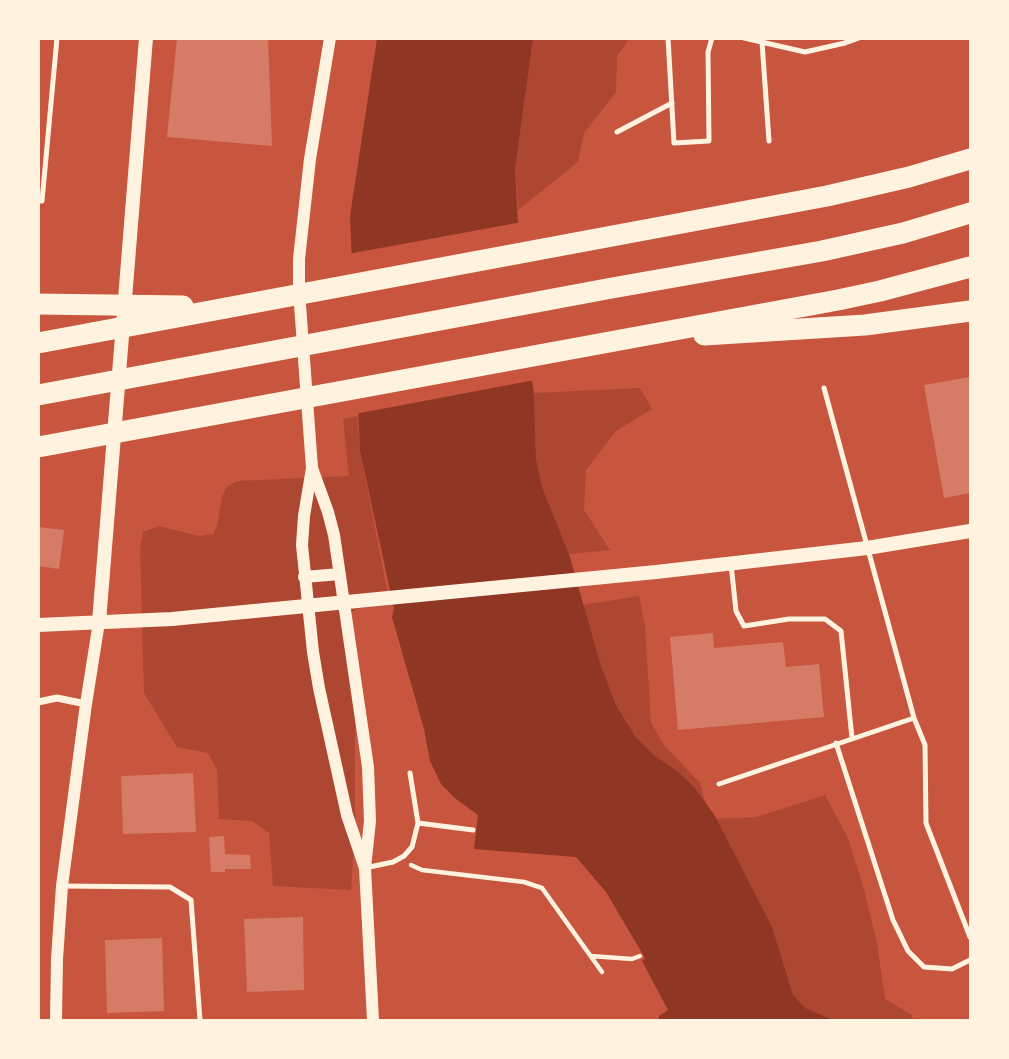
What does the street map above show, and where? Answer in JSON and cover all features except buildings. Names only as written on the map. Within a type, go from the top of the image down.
[{"type":"highway","points":[[38,343],[80,335],[156,314],[234,306],[858,190],[971,159]]},
{"type":"highway","points":[[38,396],[822,251],[971,214]]},
{"type":"highway","points":[[38,446],[880,291],[971,267]]},
{"type":"highway","points":[[38,304],[96,306],[156,314]]},
{"type":"highway","points":[[622,339],[865,325],[971,311]]},
{"type":"highway","points":[[38,453],[85,439]]},
{"type":"main road","points":[[99,622],[146,38]]},
{"type":"main road","points":[[38,625],[172,620],[656,572],[867,548],[971,531]]},
{"type":"street","points":[[330,38],[305,192],[299,259],[312,468],[304,516],[304,577],[324,713],[347,814],[365,868]]},
{"type":"street","points":[[312,468],[328,512],[340,573],[369,780],[370,821],[365,868],[373,1020]]},
{"type":"street","points":[[304,577],[340,573]]},
{"type":"street","points":[[56,1020],[62,886],[99,622]]},
{"type":"street","points":[[38,702],[57,698],[86,704]]},
{"type":"lane","points":[[38,201],[42,201],[57,38]]},
{"type":"lane","points":[[668,38],[674,143],[709,141],[708,52],[712,38]]},
{"type":"lane","points":[[744,38],[805,52],[859,38]]},
{"type":"lane","points":[[845,43],[851,38]]},
{"type":"lane","points":[[762,42],[769,141]]},
{"type":"lane","points":[[617,132],[672,103]]},
{"type":"lane","points":[[824,388],[914,718],[925,745],[926,823],[971,937]]},
{"type":"lane","points":[[731,564],[736,611],[744,626],[789,619],[825,619],[841,631],[852,737]]},
{"type":"lane","points":[[719,784],[914,718]]},
{"type":"lane","points":[[836,743],[893,920],[908,951],[924,967],[952,969],[971,960]]},
{"type":"lane","points":[[365,868],[393,862],[404,856],[412,847],[418,823],[410,773]]},
{"type":"lane","points":[[418,823],[473,830]]},
{"type":"lane","points":[[62,886],[170,887],[191,900],[200,1020]]},
{"type":"path","points":[[404,856],[412,868],[524,882],[542,888],[602,972]]},
{"type":"path","points":[[590,956],[632,959],[640,956]]},
{"type":"shaded area","points":[[377,39],[533,39],[515,169],[524,335],[534,393],[536,459],[542,487],[569,554],[601,666],[616,705],[635,736],[695,788],[715,816],[772,927],[793,995],[805,1008],[833,1020],[659,1020],[659,1016],[668,1010],[642,961],[645,958],[606,892],[576,857],[474,849],[478,815],[441,784],[430,761],[424,729],[392,617],[394,609],[360,451],[350,216]]},
{"type":"shaded area","points":[[533,39],[629,39],[617,56],[616,92],[584,133],[578,162],[518,210],[515,168]]},
{"type":"shaded area","points":[[640,388],[652,409],[616,431],[586,470],[584,510],[610,550],[569,554],[542,487],[536,459],[534,393]]},
{"type":"shaded area","points":[[358,416],[360,451],[390,605],[356,609],[350,614],[355,655],[355,827],[351,890],[273,886],[269,833],[252,821],[219,819],[217,770],[208,753],[177,747],[144,693],[140,548],[143,532],[159,526],[199,536],[213,534],[222,496],[227,487],[237,481],[349,476],[343,419]]},
{"type":"shaded area","points":[[639,596],[645,626],[651,723],[663,744],[700,783],[710,819],[757,817],[825,795],[848,838],[864,889],[877,943],[885,999],[912,1015],[912,1018],[929,1020],[796,1020],[654,756],[635,736],[616,705],[601,666],[583,605]]},
{"type":"pier","points":[[522,222],[528,334],[535,380],[355,414],[348,254]]}]
